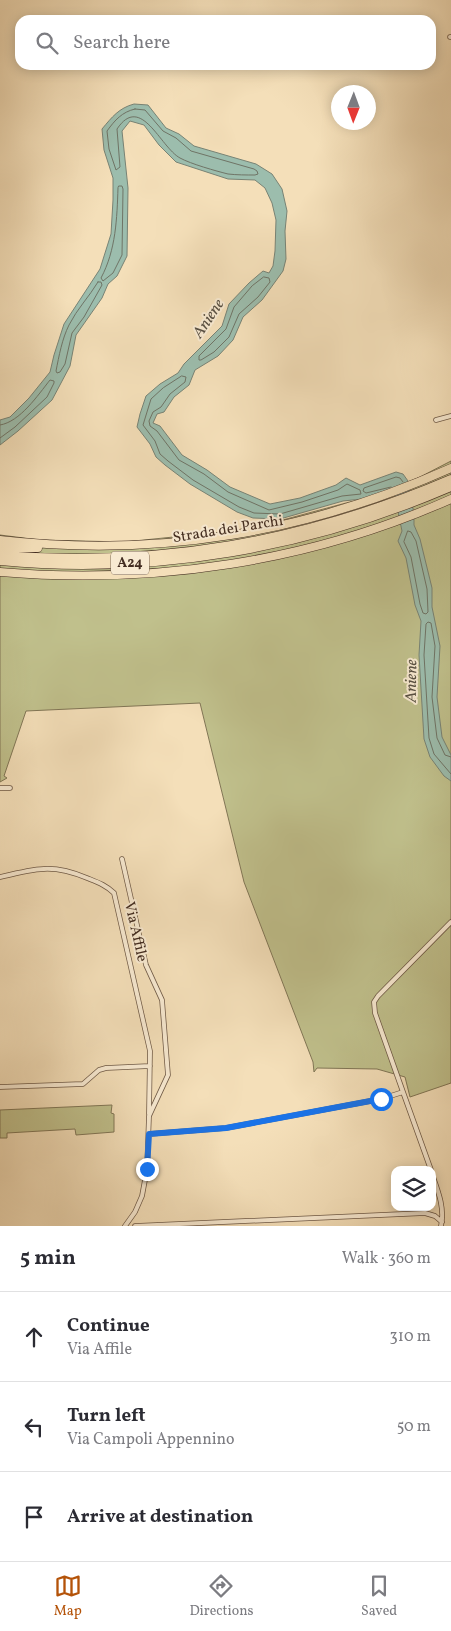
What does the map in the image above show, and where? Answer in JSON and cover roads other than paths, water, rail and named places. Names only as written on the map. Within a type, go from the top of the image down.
[{"type":"highway","points":[[0,548],[74,548],[170,543],[256,531],[330,514],[371,501],[451,468]]},
{"type":"highway","name":"Strada dei Parchi","points":[[0,555],[93,558],[160,555],[298,539],[377,516],[427,493],[451,479]]},
{"type":"highway","name":"Strada dei Parchi","points":[[427,493],[451,487]]},
{"type":"highway","points":[[0,572],[66,576],[121,575],[183,570],[266,558],[354,536],[451,499]]},
{"type":"highway","points":[[0,540],[99,546]]},
{"type":"highway","name":"Strada dei Parchi","points":[[0,562],[66,565],[118,564],[202,557],[259,544]]},
{"type":"street","points":[[436,420],[451,416]]},
{"type":"street","points":[[0,788],[10,788]]},
{"type":"street","points":[[122,860],[146,965],[162,1000],[168,1075],[149,1116]]},
{"type":"street","name":"Via Affile","points":[[0,876],[35,869],[56,868],[99,882],[114,893],[150,1050],[147,1169],[142,1196],[135,1212],[125,1226]]},
{"type":"street","points":[[430,1166],[375,1013],[374,1002],[451,922]]},
{"type":"street","points":[[0,1087],[83,1084],[99,1070],[106,1068],[150,1066]]},
{"type":"street","points":[[149,1134],[226,1128],[371,1101],[403,1092]]},
{"type":"street","points":[[436,1186],[441,1201],[441,1224]]},
{"type":"street","points":[[135,1226],[425,1213],[435,1216],[441,1224]]},
{"type":"water","points":[[134,104],[148,105],[166,128],[179,134],[194,146],[256,164],[272,174],[282,189],[287,211],[285,231],[286,259],[283,271],[262,300],[243,317],[233,340],[218,356],[195,370],[189,385],[174,397],[164,412],[157,414],[153,423],[160,426],[182,455],[230,487],[270,504],[300,498],[336,485],[346,478],[360,485],[396,472],[403,474],[408,481],[414,525],[420,539],[432,588],[432,607],[440,646],[437,697],[442,737],[451,755],[451,781],[444,776],[430,757],[424,739],[419,655],[421,621],[415,605],[406,558],[398,541],[402,531],[394,492],[343,501],[280,519],[253,518],[237,512],[190,484],[165,465],[156,457],[150,444],[137,427],[146,396],[160,384],[178,373],[184,364],[222,326],[229,304],[249,283],[263,271],[269,273],[273,266],[276,220],[272,203],[265,188],[255,180],[228,179],[176,162],[159,145],[144,125],[130,121],[122,131],[128,188],[127,256],[117,276],[108,284],[102,298],[76,335],[70,366],[52,400],[0,445],[0,420],[10,417],[29,398],[50,372],[64,324],[100,269],[111,234],[113,200],[113,178],[104,150],[102,129],[120,111]]},
{"type":"water label","name":"Aniene","points":[[209,319]]},
{"type":"water label","name":"Aniene","points":[[412,681]]}]
